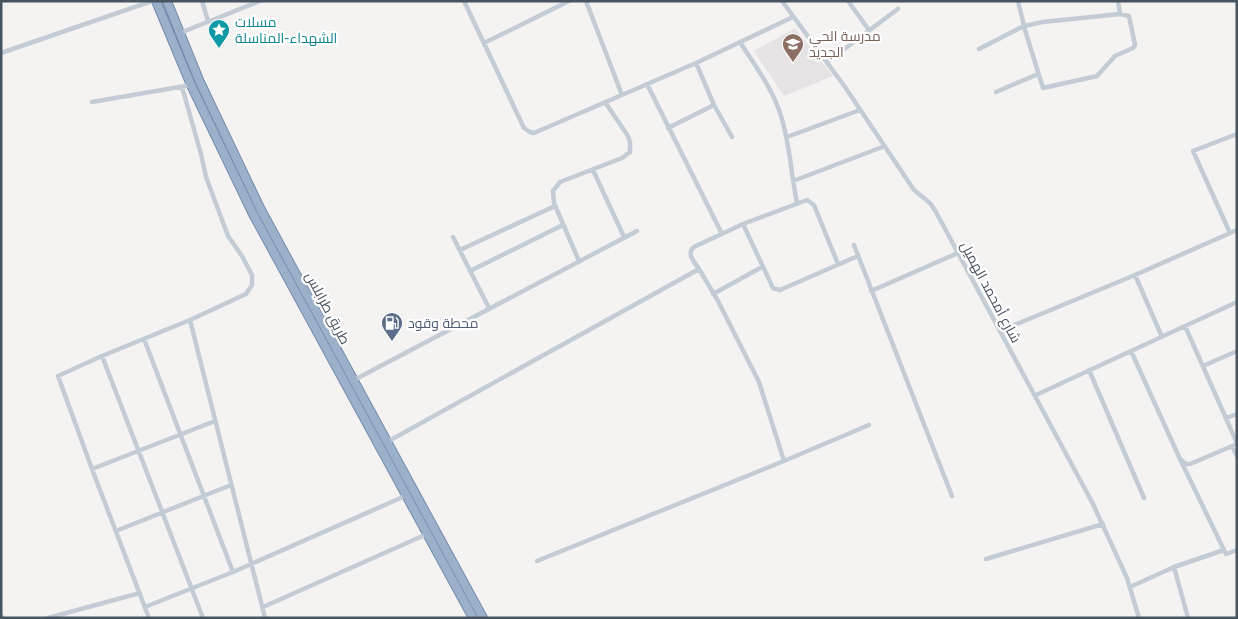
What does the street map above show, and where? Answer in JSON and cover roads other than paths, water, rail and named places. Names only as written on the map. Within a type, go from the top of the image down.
[{"type":"highway","points":[[154,1],[191,86],[253,214],[473,618]]},
{"type":"highway","name":"طريق طرابلس","points":[[167,1],[221,129],[261,210],[483,618]]},
{"type":"street","points":[[1,53],[140,3],[154,1]]},
{"type":"street","points":[[202,1],[208,21]]},
{"type":"street","points":[[179,33],[244,4],[260,1]]},
{"type":"street","points":[[464,1],[524,128],[530,132],[537,132],[696,63],[793,17]]},
{"type":"street","points":[[484,43],[569,1]]},
{"type":"street","points":[[586,1],[622,95]]},
{"type":"street","name":"شارع أمحمد الهميل","points":[[782,1],[828,62],[914,190],[933,207],[1036,395],[1103,524],[1130,587],[1139,618]]},
{"type":"street","points":[[848,1],[868,30]]},
{"type":"street","points":[[979,50],[1024,26],[1043,22],[1120,14],[1129,16],[1135,45],[1133,48],[1116,56],[1098,75],[1043,88],[1024,26],[1018,1]]},
{"type":"street","points":[[1118,1],[1120,14]]},
{"type":"street","points":[[828,62],[898,9]]},
{"type":"street","points":[[740,42],[772,93],[781,115],[787,137],[797,203]]},
{"type":"street","points":[[696,63],[714,105],[732,136]]},
{"type":"street","points":[[996,92],[1038,74]]},
{"type":"street","points":[[647,84],[722,234]]},
{"type":"street","points":[[92,102],[191,86]]},
{"type":"street","points":[[149,618],[58,376],[190,320],[246,294],[250,288],[252,278],[242,256],[228,236],[206,177],[182,87]]},
{"type":"street","points":[[580,260],[552,197],[553,191],[560,182],[627,156],[631,147],[628,136],[605,102]]},
{"type":"street","points":[[668,128],[714,105]]},
{"type":"street","points":[[787,137],[860,110]]},
{"type":"street","points":[[1230,233],[1193,150],[1237,134]]},
{"type":"street","points":[[793,182],[885,146]]},
{"type":"street","points":[[593,170],[624,237]]},
{"type":"street","points":[[784,461],[759,382],[691,256],[692,248],[743,224],[807,200],[812,202],[838,264]]},
{"type":"street","points":[[460,250],[555,206]]},
{"type":"street","points":[[743,224],[773,288],[778,290],[858,256]]},
{"type":"street","points":[[470,271],[563,225]]},
{"type":"street","points":[[1000,331],[1237,230]]},
{"type":"street","points":[[354,380],[637,231]]},
{"type":"street","points":[[453,237],[489,308]]},
{"type":"street","points":[[854,245],[952,496]]},
{"type":"street","points":[[872,291],[958,253]]},
{"type":"street","points":[[713,294],[762,267]]},
{"type":"street","points":[[387,442],[699,269]]},
{"type":"street","points":[[1135,275],[1162,337]]},
{"type":"street","points":[[1036,395],[1237,302]]},
{"type":"street","points":[[190,320],[265,618]]},
{"type":"street","points":[[1185,326],[1226,418],[1237,456]]},
{"type":"street","points":[[144,339],[233,572]]},
{"type":"street","points":[[1131,351],[1180,460],[1226,554],[1237,550]]},
{"type":"street","points":[[1204,366],[1237,351]]},
{"type":"street","points":[[102,356],[203,618]]},
{"type":"street","points":[[1089,370],[1144,498]]},
{"type":"street","points":[[1226,418],[1237,414]]},
{"type":"street","points":[[92,468],[215,421]]},
{"type":"street","points":[[537,561],[784,461],[869,424]]},
{"type":"street","points":[[1180,460],[1190,464],[1235,444]]},
{"type":"street","points":[[116,531],[231,485]]},
{"type":"street","points":[[145,607],[252,564],[405,496]]},
{"type":"street","points":[[986,559],[1103,524]]},
{"type":"street","points":[[263,607],[427,534]]},
{"type":"street","points":[[1130,587],[1174,567],[1224,550]]},
{"type":"street","points":[[1174,567],[1188,618]]},
{"type":"street","points":[[48,618],[140,593]]},
{"type":"place","name":"مسلات الشهداء-المناسلة","points":[[219,49]]},
{"type":"place","name":"مدرسة الحي الجديد","points":[[793,63]]},
{"type":"place","name":"محطة وقود","points":[[392,342]]}]
